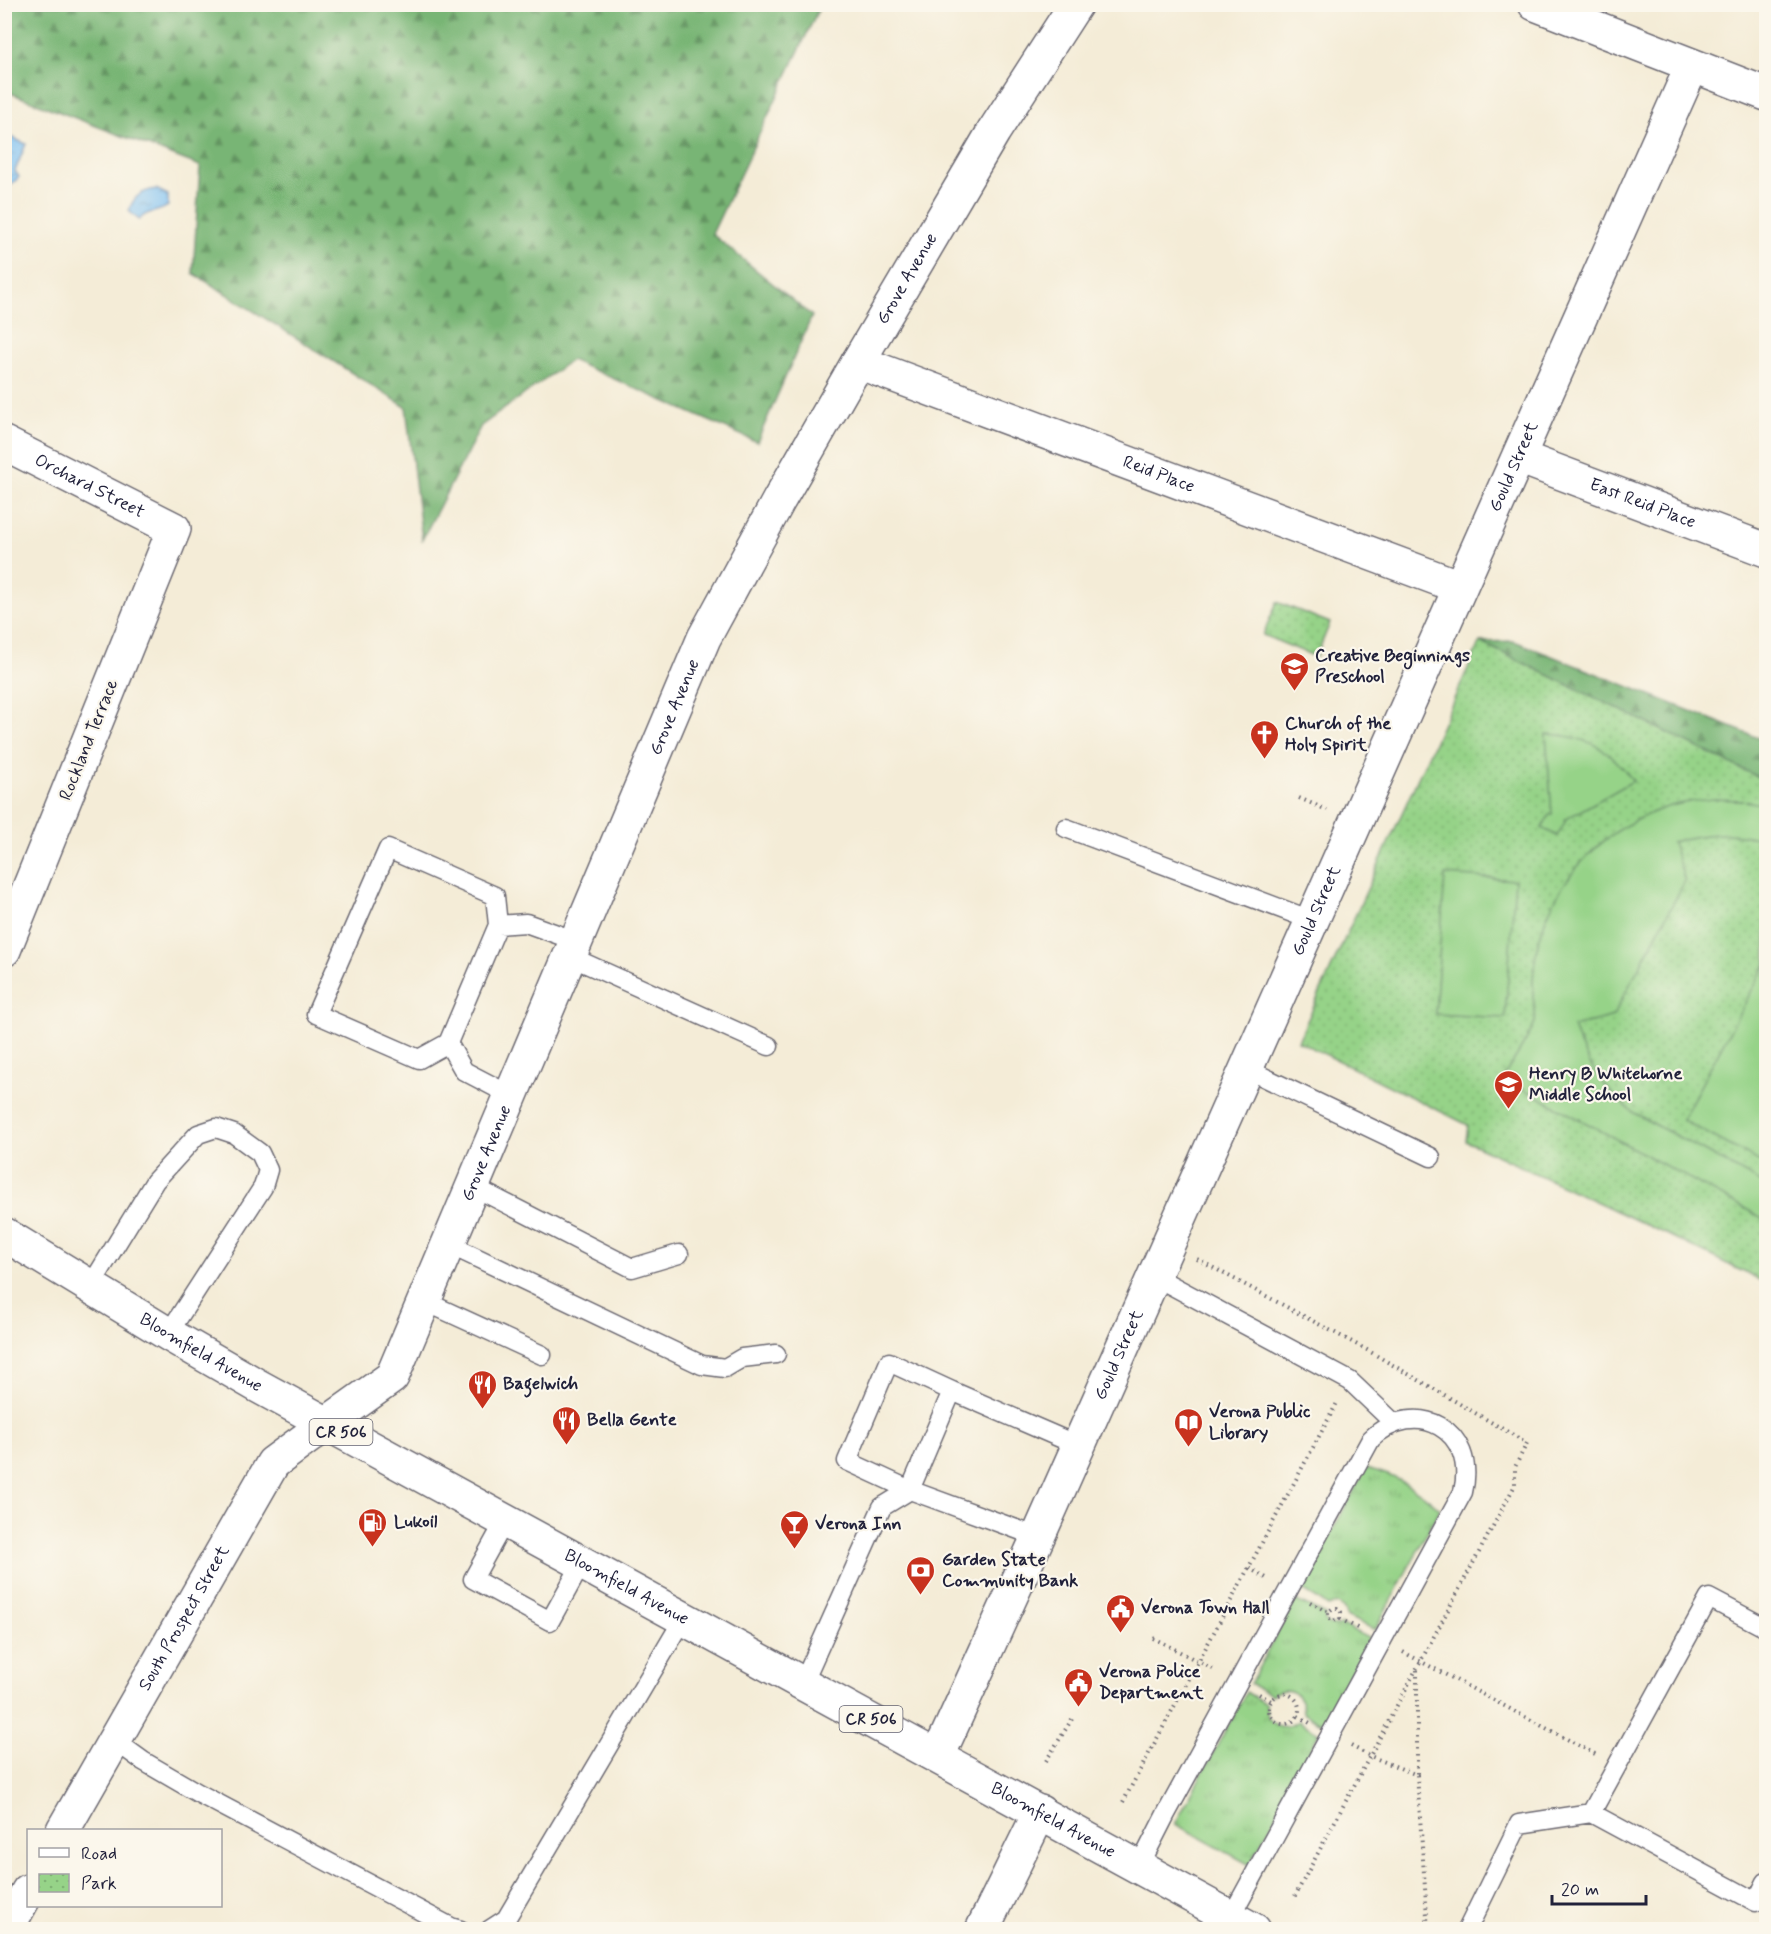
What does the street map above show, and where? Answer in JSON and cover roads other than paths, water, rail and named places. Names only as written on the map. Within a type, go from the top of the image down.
[{"type":"street","name":"Grove Avenue","points":[[326,1424],[392,1377],[572,948],[637,802],[704,638],[858,362],[994,131],[1076,4]]},
{"type":"street","points":[[1535,4],[1767,94]]},
{"type":"street","name":"Gould Street","points":[[938,1756],[1038,1537],[1692,66]]},
{"type":"street","name":"Reid Place","points":[[858,362],[1460,587]]},
{"type":"street","name":"Orchard Street","points":[[4,443],[174,530]]},
{"type":"street","name":"East Reid Place","points":[[1519,457],[1767,550]]},
{"type":"street","name":"Rockland Terrace","points":[[4,950],[174,530]]},
{"type":"street","name":"Bloomfield Avenue","points":[[4,1234],[168,1334],[326,1424],[1242,1923]]},
{"type":"street","name":"South Prospect Street","points":[[64,1829],[273,1463],[326,1424]]},
{"type":"street","points":[[982,1929],[1040,1812]]},
{"type":"street","points":[[6,1929],[27,1893]]},
{"type":"lane","points":[[1066,828],[1311,920]]},
{"type":"lane","points":[[388,849],[495,896],[498,925],[448,1043],[419,1059],[316,1014],[388,849]]},
{"type":"lane","points":[[498,925],[526,923],[770,1046]]},
{"type":"lane","points":[[448,1043],[464,1071],[510,1095]]},
{"type":"lane","points":[[1247,1068],[1431,1157]]},
{"type":"lane","points":[[90,1287],[155,1181],[184,1147],[198,1134],[216,1128],[234,1134],[260,1153],[268,1170],[263,1187],[168,1334]]},
{"type":"lane","points":[[471,1186],[632,1268],[679,1254]]},
{"type":"lane","points":[[448,1244],[702,1365],[725,1368],[742,1358],[776,1354]]},
{"type":"lane","points":[[1154,1276],[1350,1381],[1394,1423]]},
{"type":"lane","points":[[423,1302],[542,1355]]},
{"type":"lane","points":[[1038,1537],[910,1490],[847,1461],[889,1362],[1078,1446]]},
{"type":"lane","points":[[803,1683],[882,1507],[910,1490],[952,1391]]},
{"type":"lane","points":[[1139,1867],[1363,1451],[1376,1434],[1394,1423],[1422,1420],[1436,1424],[1456,1441],[1462,1452],[1466,1466],[1463,1492],[1242,1923]]},
{"type":"lane","points":[[505,1521],[474,1579],[550,1621],[582,1563]]},
{"type":"lane","points":[[1591,1813],[1709,1598],[1767,1628]]},
{"type":"lane","points":[[489,1929],[506,1919],[684,1618]]},
{"type":"lane","points":[[114,1740],[143,1761],[198,1793],[451,1927],[461,1929]]},
{"type":"lane","points":[[1467,1929],[1518,1824],[1591,1813],[1756,1902],[1767,1882]]},
{"type":"water","points":[[6,135],[26,144],[15,171],[19,177],[6,190],[4,137]]},
{"type":"water","points":[[156,189],[168,195],[168,206],[146,214],[139,220],[129,211],[135,198],[146,191]]},
{"type":"place","name":"Creative Beginnings Preschool","points":[[1294,692]]},
{"type":"place","name":"Church of the Holy Spirit","points":[[1264,760]]},
{"type":"place","name":"Henry B Whitehorne Middle School","points":[[1508,1110]]},
{"type":"place","name":"Bagelwich","points":[[482,1410]]},
{"type":"place","name":"Bella Gente","points":[[566,1446]]},
{"type":"place","name":"Verona Public Library","points":[[1188,1448]]},
{"type":"place","name":"Lukoil","points":[[373,1548]]},
{"type":"place","name":"Verona Inn","points":[[794,1550]]},
{"type":"place","name":"Garden State Community Bank","points":[[921,1596]]},
{"type":"place","name":"Verona Town Hall","points":[[1120,1634]]},
{"type":"place","name":"Verona Police Department","points":[[1078,1708]]}]
